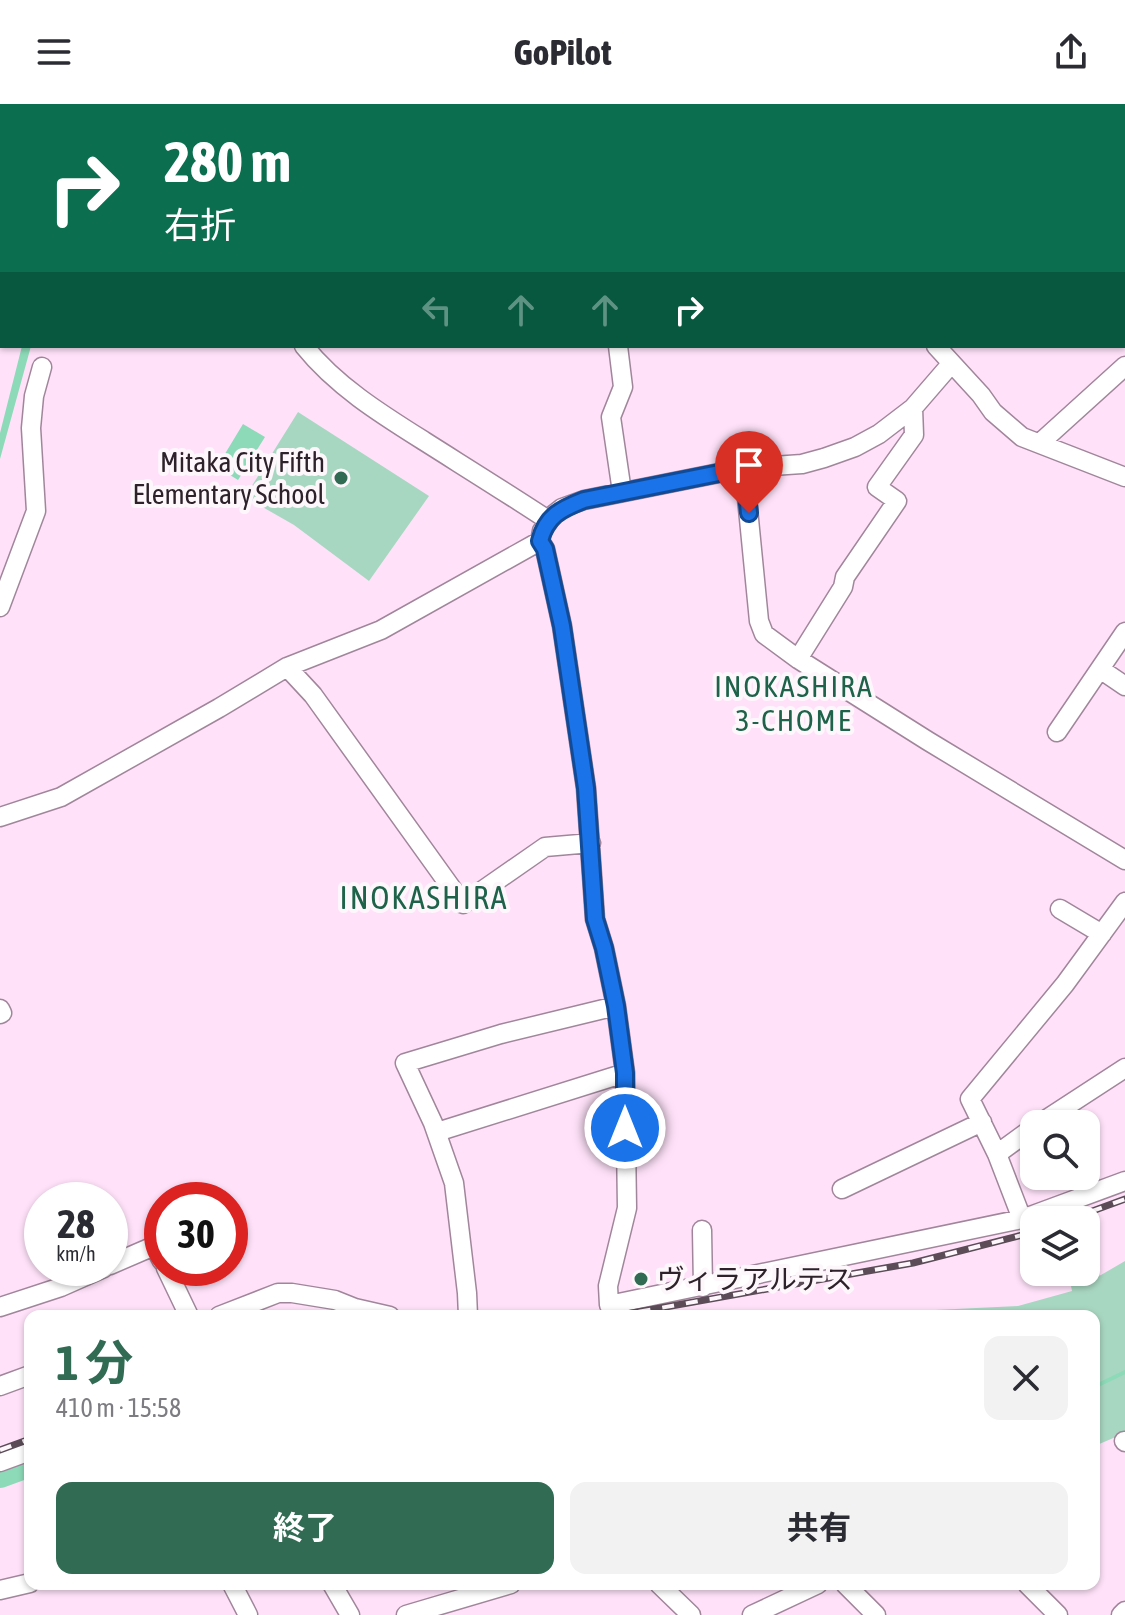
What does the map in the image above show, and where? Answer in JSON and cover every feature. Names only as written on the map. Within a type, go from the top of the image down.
[{"type":"street","points":[[306,348],[349,390],[548,520]]},
{"type":"street","points":[[618,348],[623,387],[611,417],[622,492]]},
{"type":"street","points":[[938,348],[993,412],[1022,437],[1125,477]]},
{"type":"street","points":[[951,364],[913,408],[879,434],[855,447],[788,466],[744,468],[584,500],[562,508],[548,520],[540,541],[545,549],[562,626],[586,788],[595,919],[616,1006],[625,1073],[627,1208],[608,1286],[609,1305],[1020,1219]]},
{"type":"street","points":[[1040,443],[1125,366]]},
{"type":"street","points":[[0,607],[36,511],[31,428],[34,396],[42,367]]},
{"type":"street","points":[[798,659],[843,587],[845,577],[897,501],[877,487],[914,435],[913,408]]},
{"type":"street","points":[[744,468],[761,627],[767,637],[928,741],[1125,860]]},
{"type":"street","points":[[0,817],[61,797],[287,667],[381,630],[540,541]]},
{"type":"street","points":[[1057,732],[1125,632]]},
{"type":"street","points":[[287,667],[313,695],[463,904],[545,847],[591,843]]},
{"type":"street","points":[[1100,669],[1125,686]]},
{"type":"street","points":[[1020,1214],[997,1154],[970,1099],[1059,991],[1125,902]]},
{"type":"street","points":[[1060,909],[1102,934]]},
{"type":"street","points":[[468,1310],[454,1183],[437,1132],[405,1063],[501,1034],[616,1006]]},
{"type":"street","points":[[1060,1110],[1125,1068]]},
{"type":"street","points":[[437,1132],[625,1073]]},
{"type":"street","points":[[842,1189],[982,1122]]},
{"type":"street","points":[[997,1154],[1020,1137]]},
{"type":"street","points":[[1057,1206],[1125,1181]]},
{"type":"street","points":[[702,1230],[703,1287]]},
{"type":"street","points":[[0,1307],[63,1286]]},
{"type":"street","points":[[175,1286],[186,1310]]},
{"type":"street","points":[[234,1310],[278,1293],[335,1300],[364,1310]]},
{"type":"street","points":[[0,1386],[24,1377]]},
{"type":"street","points":[[0,1462],[24,1453]]},
{"type":"street","points":[[0,1590],[24,1584]]},
{"type":"street","points":[[235,1590],[248,1615]]},
{"type":"street","points":[[335,1590],[350,1615]]},
{"type":"street","points":[[406,1615],[491,1590]]},
{"type":"street","points":[[665,1590],[691,1615]]},
{"type":"street","points":[[752,1615],[805,1590]]},
{"type":"street","points":[[851,1590],[876,1615]]},
{"type":"street","points":[[1033,1590],[1058,1615]]},
{"type":"shaded area","points":[[21,348],[30,348],[0,459],[0,433]]},
{"type":"shaded area","points":[[298,412],[429,496],[369,581],[294,525],[245,497]]},
{"type":"shaded area","points":[[243,424],[265,437],[238,480],[217,467]]},
{"type":"shaded area","points":[[1125,1261],[1125,1433],[1100,1444],[1100,1310],[935,1310],[1018,1306],[1072,1291],[1071,1286],[1100,1286],[1100,1275]]},
{"type":"waterway","points":[[1100,1384],[1125,1372]]},
{"type":"waterway","points":[[0,1475],[24,1466]]},
{"type":"railway","points":[[1100,1208],[1125,1199]]},
{"type":"railway","points":[[649,1310],[913,1263],[1020,1236]]},
{"type":"railway","points":[[0,1450],[24,1441]]},
{"type":"place","name":"Mitaka City Fifth Elementary School","points":[[341,478]]},
{"type":"place","name":"ヴィラアルテス","points":[[641,1279]]},
{"type":"district","name":"INOKASHIRA 3-CHOME","points":[[794,704]]},
{"type":"district","name":"INOKASHIRA","points":[[424,898]]},
{"type":"route","points":[[625,1128],[625,1073],[616,1006],[595,919],[586,788],[562,626],[545,549],[540,541],[542,531],[548,520],[562,508],[584,500],[744,468],[749,513]]}]
